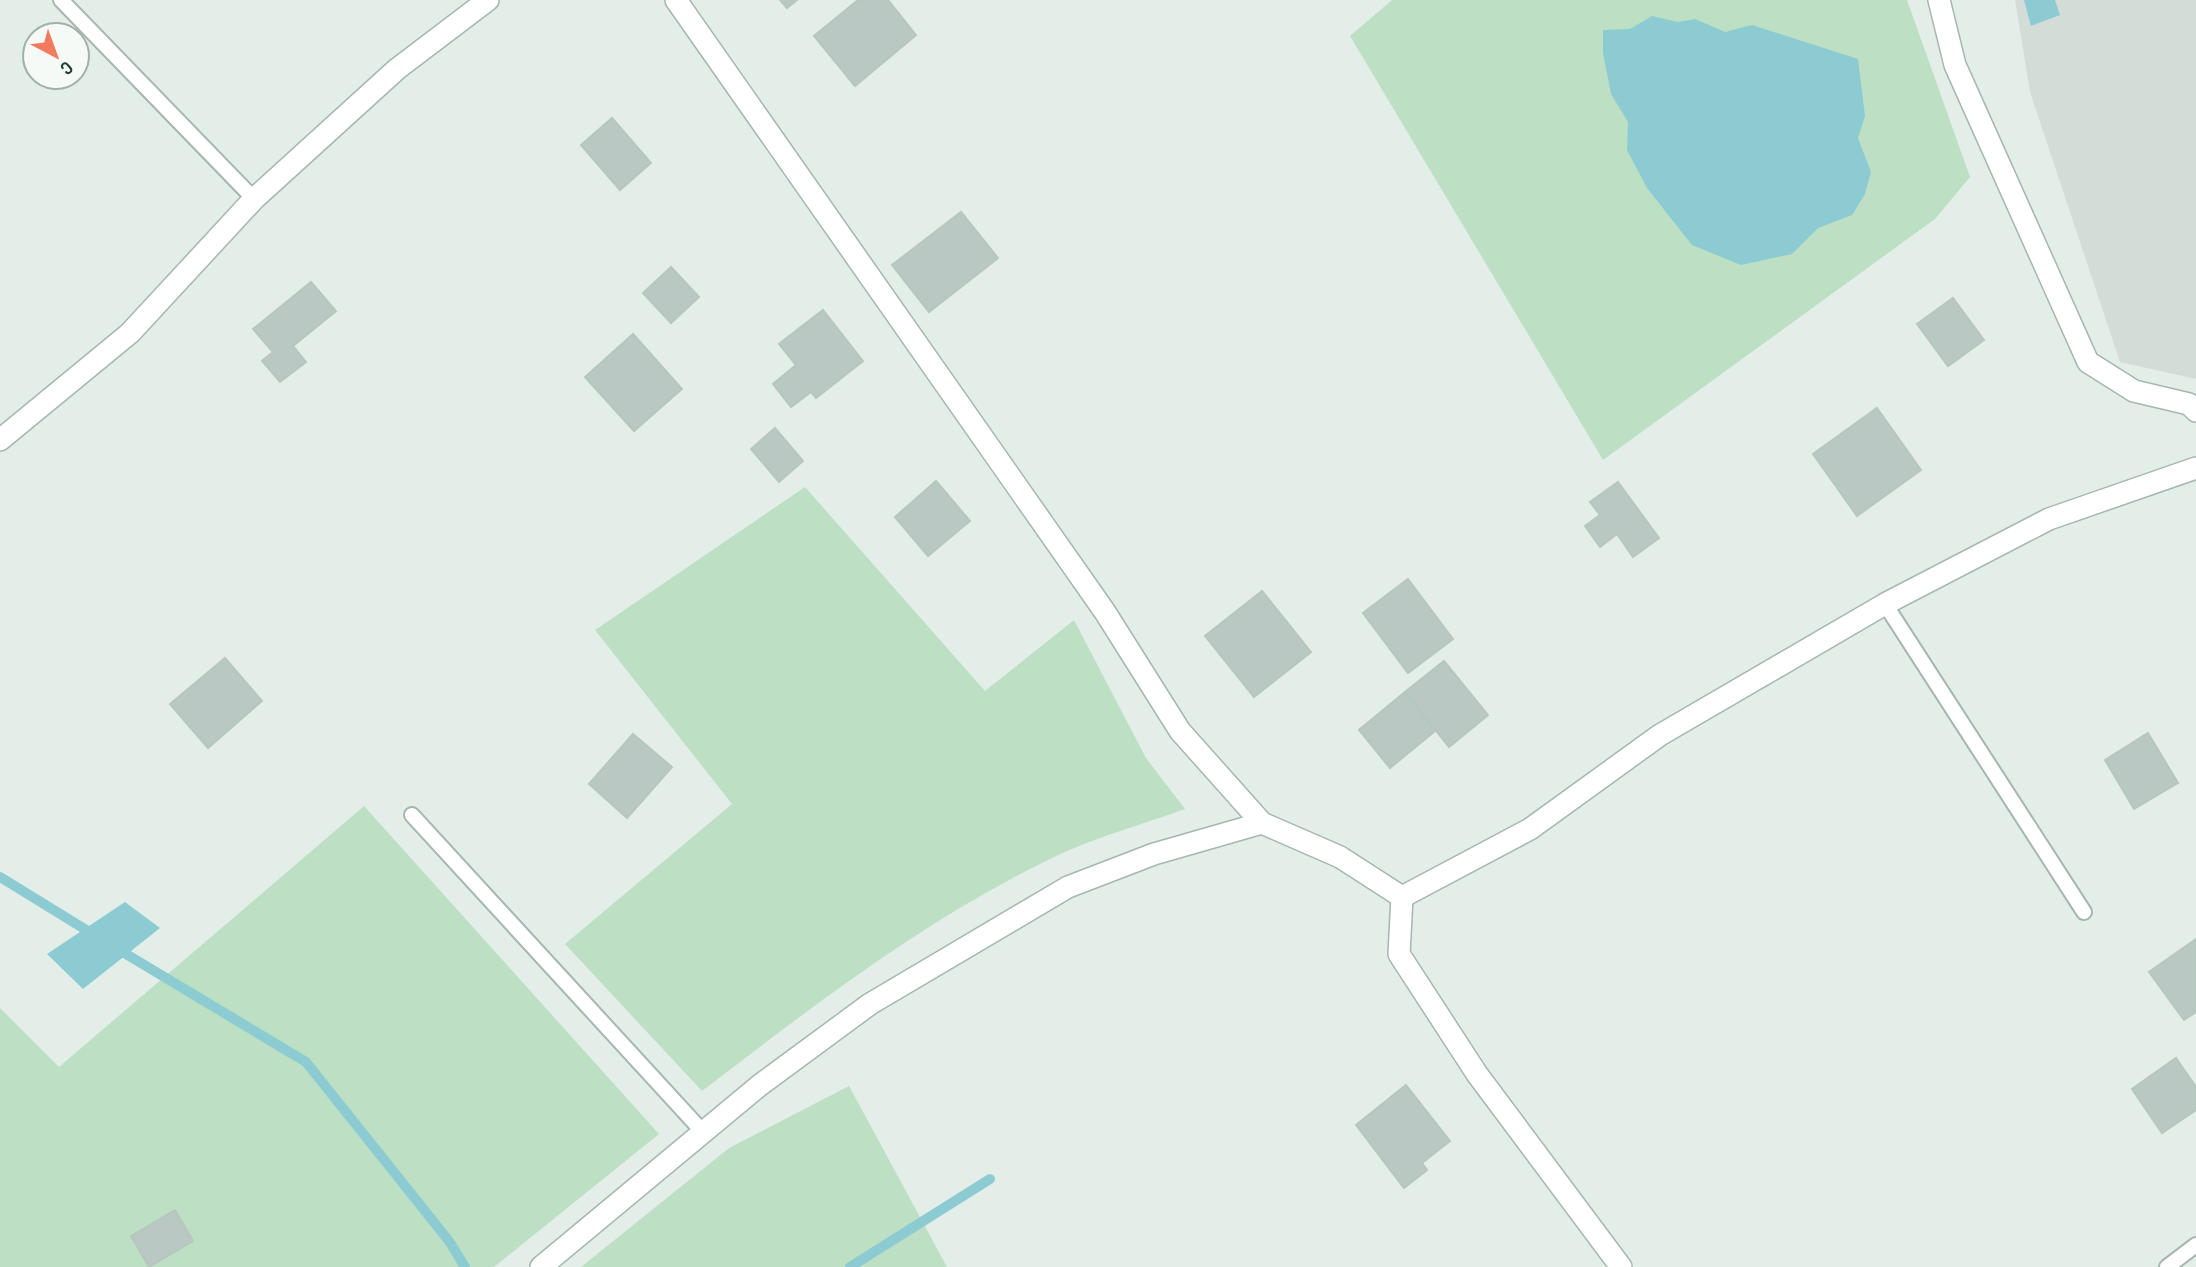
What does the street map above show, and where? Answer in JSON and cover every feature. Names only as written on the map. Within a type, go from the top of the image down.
[{"type":"street","points":[[0,440],[130,333],[254,199],[397,69],[488,0]]},
{"type":"street","points":[[676,0],[1097,601],[1180,731],[1262,823],[1340,857],[1402,897]]},
{"type":"street","points":[[1939,0],[1955,65],[2088,362],[2134,391],[2189,404],[2196,411]]},
{"type":"street","points":[[1402,897],[1530,829],[1660,735],[1885,604],[2049,519],[2196,468]]},
{"type":"street","points":[[541,1267],[760,1085],[870,1004],[1068,887],[1154,854],[1262,823]]},
{"type":"street","points":[[1402,897],[1399,954],[1476,1074],[1621,1267]]},
{"type":"lane","points":[[61,0],[254,199]]},
{"type":"lane","points":[[1885,604],[2084,912]]},
{"type":"lane","points":[[412,815],[703,1132]]},
{"type":"lane","points":[[2167,1267],[2196,1245]]},
{"type":"shaded area","points":[[2015,0],[2196,0],[2196,379],[2120,362],[2030,92]]},
{"type":"green space","points":[[1392,0],[1907,0],[1970,177],[1935,219],[1603,460],[1350,36]]},
{"type":"green space","points":[[805,487],[985,691],[1074,620],[1146,758],[1185,809],[1065,852],[969,903],[877,961],[702,1091],[565,944],[732,804],[595,630]]},
{"type":"green space","points":[[364,806],[659,1134],[494,1267],[0,1267],[0,1008],[59,1067]]},
{"type":"green space","points":[[849,1086],[947,1267],[581,1267],[729,1148]]},
{"type":"water","points":[[2024,0],[2055,0],[2060,15],[2031,26]]},
{"type":"water","points":[[1652,16],[1678,22],[1695,19],[1725,32],[1752,25],[1858,59],[1865,116],[1858,138],[1871,172],[1865,194],[1852,215],[1818,228],[1792,254],[1741,265],[1692,245],[1647,188],[1627,150],[1628,122],[1611,94],[1603,53],[1603,30],[1630,29]]},
{"type":"water","points":[[125,902],[160,928],[83,989],[47,954]]},
{"type":"building","points":[[780,0],[797,0],[787,8]]},
{"type":"building","points":[[858,0],[888,0],[916,35],[855,86],[814,36]]},
{"type":"building","points":[[612,118],[651,163],[620,190],[581,145]]},
{"type":"building","points":[[961,212],[998,258],[929,312],[892,265]]},
{"type":"building","points":[[671,267],[699,297],[671,323],[643,293]]},
{"type":"building","points":[[311,282],[336,311],[293,346],[306,362],[280,382],[262,361],[273,352],[253,329]]},
{"type":"building","points":[[1953,298],[1984,340],[1948,366],[1917,324]]},
{"type":"building","points":[[823,310],[863,361],[816,398],[811,392],[791,407],[773,384],[796,365],[779,344]]},
{"type":"building","points":[[633,334],[682,389],[634,431],[585,377]]},
{"type":"building","points":[[1877,408],[1921,470],[1857,516],[1813,454]]},
{"type":"building","points":[[775,428],[803,461],[779,482],[751,449]]},
{"type":"building","points":[[936,481],[970,521],[928,556],[895,517]]},
{"type":"building","points":[[1618,482],[1659,538],[1633,557],[1617,534],[1600,547],[1585,526],[1600,515],[1590,502]]},
{"type":"building","points":[[1408,579],[1453,639],[1408,673],[1363,613]]},
{"type":"building","points":[[1262,591],[1311,652],[1254,697],[1205,636]]},
{"type":"building","points":[[225,658],[262,701],[208,748],[170,704]]},
{"type":"building","points":[[1444,661],[1488,715],[1449,747],[1405,692]]},
{"type":"building","points":[[1405,692],[1435,731],[1390,768],[1359,730]]},
{"type":"building","points":[[2148,733],[2178,783],[2134,809],[2105,760]]},
{"type":"building","points":[[633,734],[672,767],[627,818],[589,784]]},
{"type":"building","points":[[2196,939],[2196,1012],[2184,1020],[2149,972]]},
{"type":"building","points":[[2176,1058],[2196,1087],[2196,1110],[2162,1133],[2132,1089]]},
{"type":"building","points":[[1406,1085],[1450,1141],[1422,1163],[1427,1170],[1404,1188],[1356,1125]]},
{"type":"building","points":[[175,1210],[193,1241],[149,1267],[131,1236]]},
{"type":"waterway","points":[[0,877],[96,936]]},
{"type":"waterway","points":[[116,948],[306,1062],[449,1241],[465,1267]]},
{"type":"waterway","points":[[850,1267],[990,1179]]}]
